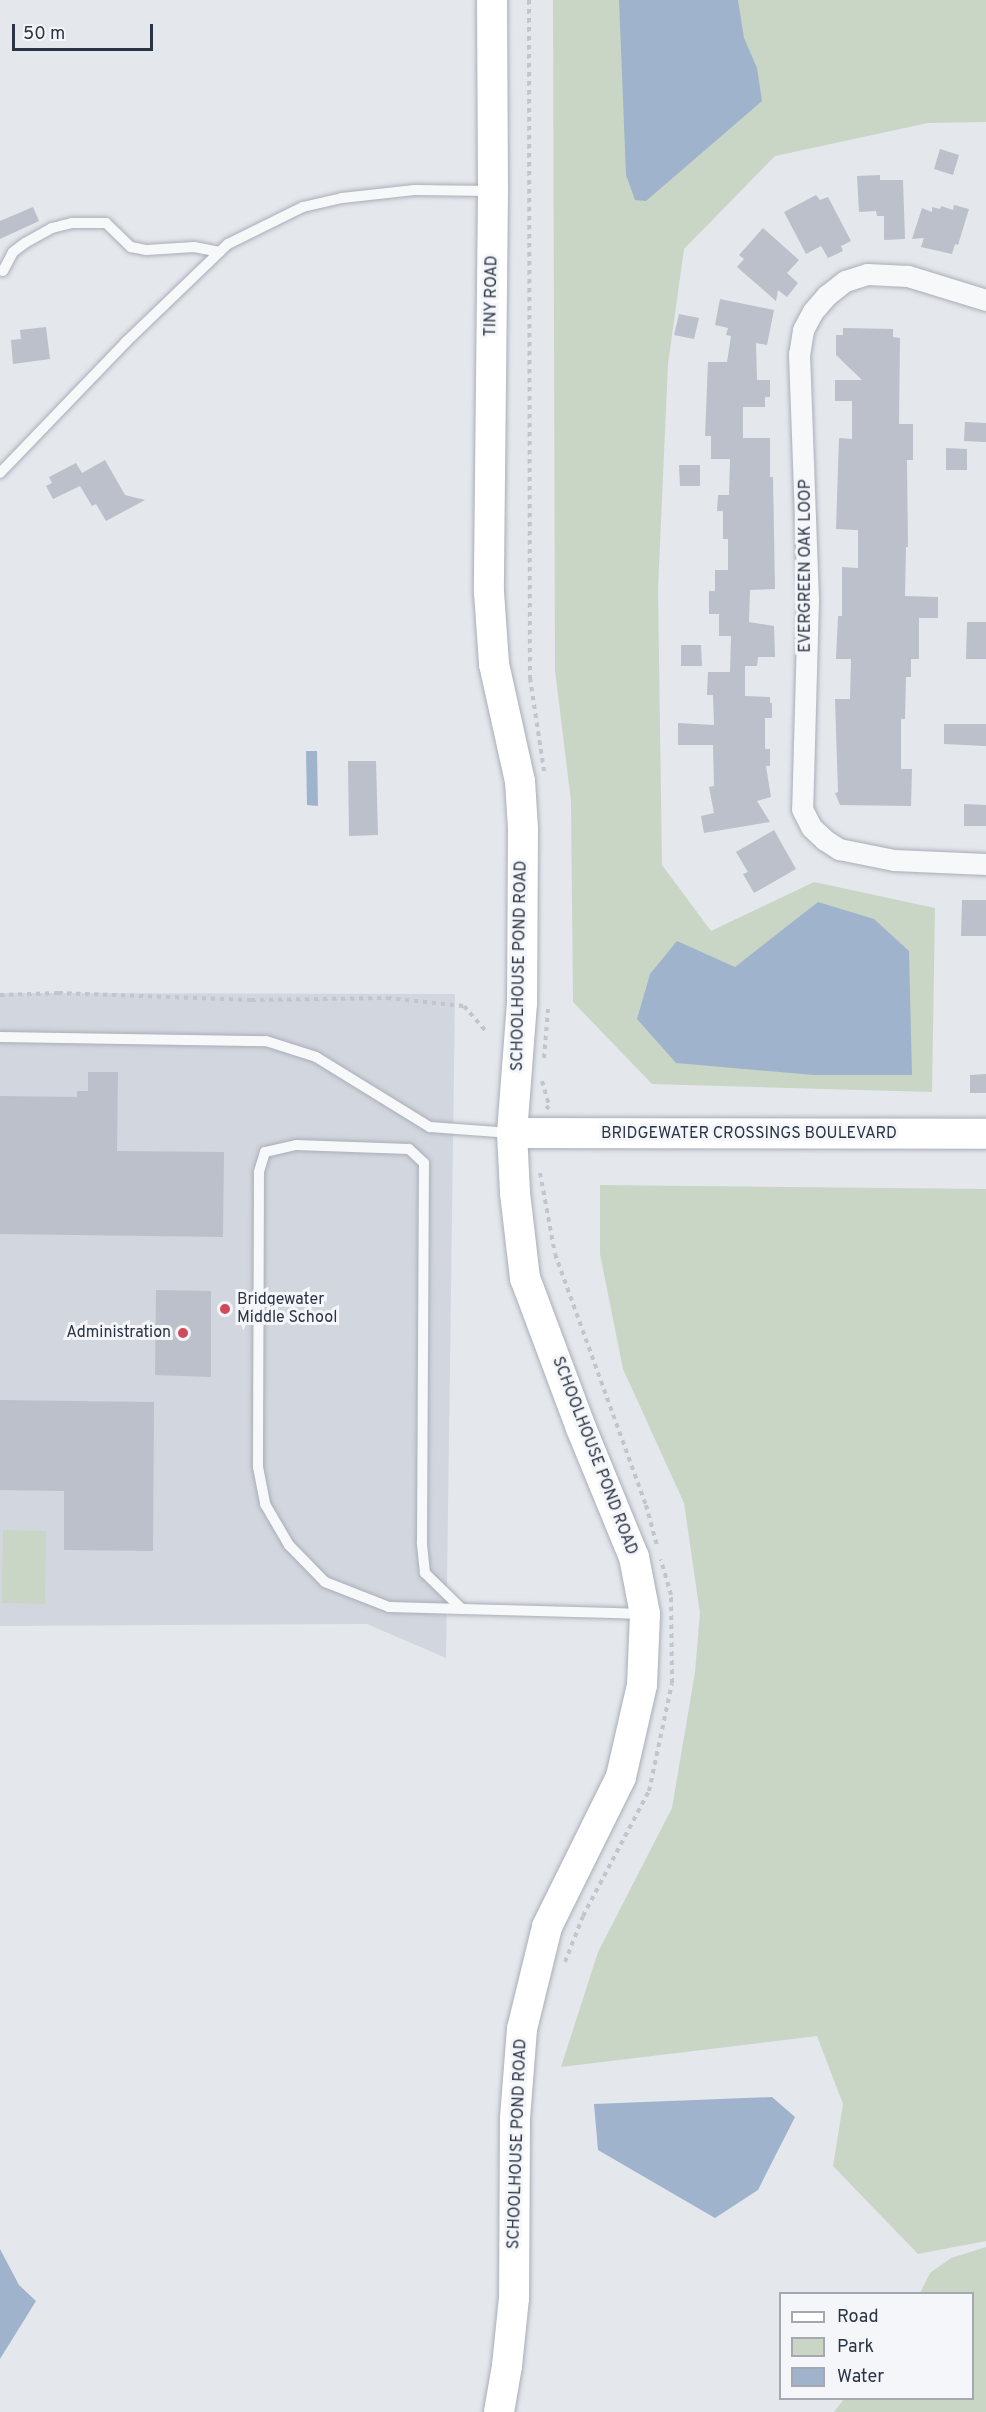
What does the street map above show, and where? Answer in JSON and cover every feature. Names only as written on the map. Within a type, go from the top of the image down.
[{"type":"street","name":"TINY ROAD","points":[[489,592],[494,191],[492,0]]},
{"type":"street","name":"EVERGREEN OAK LOOP","points":[[986,300],[908,276],[867,274],[845,281],[827,295],[813,311],[803,330],[799,354],[808,600],[802,809],[811,827],[839,849],[894,860],[986,864]]},
{"type":"street","name":"SCHOOLHOUSE POND ROAD","points":[[489,592],[494,664],[520,781],[523,829],[522,1003],[525,1134],[514,1192],[525,1278],[581,1428],[634,1557],[645,1614],[642,1685],[621,1777],[547,1927],[522,2029],[515,2118],[514,2298],[507,2366],[499,2412]]},
{"type":"street","name":"BRIDGEWATER CROSSINGS BOULEVARD","points":[[525,1134],[986,1134]]},
{"type":"lane","points":[[0,473],[126,342],[228,244],[303,207],[332,201],[416,190],[494,191]]},
{"type":"lane","points":[[3,271],[13,252],[25,243],[52,228],[72,223],[106,223],[131,247],[147,250],[194,247],[220,252]]},
{"type":"lane","points":[[0,1037],[266,1041],[316,1057],[430,1127],[525,1134]]},
{"type":"lane","points":[[462,1609],[425,1573],[422,1542],[424,1163],[409,1149],[296,1145],[265,1152],[259,1172],[258,1467],[266,1504],[289,1545],[325,1582],[388,1606],[462,1609],[645,1614]]},
{"type":"path","points":[[529,0],[530,678],[545,773]]},
{"type":"path","points":[[0,995],[58,993],[251,1000],[387,998],[464,1006],[486,1031]]},
{"type":"path","points":[[544,1063],[548,998]]},
{"type":"path","points":[[543,1074],[541,1084],[549,1107],[525,1134],[538,1162],[555,1254],[646,1504],[671,1595],[672,1683],[649,1791],[583,1916],[562,1971]]},
{"type":"shaded area","name":"Bridgewater Middle School","points":[[0,993],[455,994],[446,1658],[367,1624],[0,1626]]},
{"type":"green space","points":[[553,0],[986,0],[986,122],[928,123],[775,156],[684,249],[668,364],[658,589],[662,865],[711,931],[814,882],[935,908],[932,1092],[652,1084],[573,1002],[571,801],[555,670]]},
{"type":"green space","points":[[600,1185],[986,1189],[986,2241],[918,2254],[833,2166],[843,2104],[817,2036],[561,2067],[598,1952],[672,1808],[695,1672],[700,1613],[684,1503],[623,1369],[600,1254]]},
{"type":"green space","points":[[3,1530],[46,1531],[45,1604],[2,1603]]},
{"type":"green space","points":[[986,2247],[986,2412],[834,2412],[843,2400],[974,2400],[974,2292],[920,2292],[930,2273],[951,2258]]},
{"type":"water","points":[[619,0],[738,0],[744,38],[757,68],[762,101],[646,201],[635,200],[626,175]]},
{"type":"water","points":[[306,751],[317,751],[318,806],[307,805]]},
{"type":"water","points":[[818,902],[874,919],[909,951],[912,1075],[814,1075],[676,1063],[637,1019],[650,974],[677,941],[735,967]]},
{"type":"water","points":[[772,2097],[795,2117],[758,2190],[715,2218],[598,2150],[594,2104]]},
{"type":"water","points":[[0,2249],[19,2285],[36,2301],[0,2359]]},
{"type":"building","points":[[940,149],[959,155],[953,175],[934,169]]},
{"type":"building","points":[[880,175],[880,180],[903,180],[905,239],[884,240],[884,216],[877,216],[876,211],[859,212],[857,176]]},
{"type":"building","points":[[816,195],[820,200],[828,197],[851,241],[841,246],[843,251],[828,258],[821,246],[806,254],[784,212]]},
{"type":"building","points":[[954,205],[969,209],[958,245],[955,244],[952,254],[921,247],[924,238],[912,239],[922,208],[932,212],[932,207],[940,209],[941,206],[953,210]]},
{"type":"building","points":[[33,207],[39,221],[0,239],[0,221]]},
{"type":"building","points":[[763,228],[799,260],[787,273],[798,283],[787,297],[778,290],[776,301],[737,267],[744,259],[739,255]]},
{"type":"building","points":[[720,299],[774,310],[767,345],[756,343],[757,380],[770,380],[770,397],[765,397],[765,407],[743,407],[743,438],[770,438],[770,477],[773,477],[775,589],[750,590],[749,622],[774,626],[775,657],[758,657],[757,666],[745,666],[745,696],[770,697],[770,703],[772,703],[772,718],[765,718],[765,749],[770,749],[770,766],[766,766],[771,797],[757,801],[770,822],[704,833],[701,816],[714,813],[709,787],[714,786],[713,745],[678,745],[678,723],[714,725],[713,695],[707,695],[708,672],[730,672],[731,636],[719,636],[719,614],[709,614],[709,591],[715,591],[715,570],[728,570],[728,539],[723,539],[723,511],[717,511],[718,495],[729,495],[730,459],[711,459],[711,436],[705,436],[708,362],[727,362],[731,336],[726,335],[728,328],[715,325]]},
{"type":"building","points":[[679,314],[699,318],[694,339],[674,335]]},
{"type":"building","points":[[46,327],[50,359],[13,364],[11,340],[21,339],[20,330]]},
{"type":"building","points":[[843,328],[893,329],[893,337],[900,338],[899,424],[913,424],[913,460],[907,460],[908,547],[906,547],[905,596],[938,597],[938,618],[919,618],[919,659],[911,659],[911,677],[906,677],[905,719],[901,719],[901,769],[912,769],[911,806],[840,805],[835,793],[838,792],[835,699],[850,699],[851,659],[836,659],[838,616],[842,616],[842,567],[858,568],[858,530],[836,529],[839,438],[852,439],[852,401],[835,401],[835,380],[862,380],[836,355],[836,335],[843,335]]},
{"type":"building","points":[[965,422],[986,423],[986,442],[964,441]]},
{"type":"building","points":[[946,448],[967,449],[967,470],[946,470]]},
{"type":"building","points":[[105,460],[125,495],[145,500],[106,521],[96,504],[92,506],[80,486],[53,499],[46,486],[52,483],[49,477],[76,463],[82,473]]},
{"type":"building","points":[[679,465],[700,465],[700,486],[680,486]]},
{"type":"building","points":[[967,622],[986,622],[986,659],[966,659]]},
{"type":"building","points":[[681,645],[701,645],[702,666],[681,666]]},
{"type":"building","points":[[944,724],[986,724],[986,746],[944,744]]},
{"type":"building","points":[[348,761],[376,761],[378,835],[349,836]]},
{"type":"building","points":[[964,804],[986,805],[986,826],[964,826]]},
{"type":"building","points":[[774,830],[796,869],[754,893],[743,874],[748,872],[736,852]]},
{"type":"building","points":[[962,900],[986,900],[986,936],[961,936]]},
{"type":"building","points":[[88,1072],[118,1072],[117,1151],[224,1152],[223,1237],[0,1234],[0,1096],[77,1097],[77,1091],[88,1091]]},
{"type":"building","points":[[986,1074],[986,1093],[970,1093],[970,1075]]},
{"type":"building","name":"Administration","points":[[156,1290],[211,1291],[211,1377],[155,1375]]},
{"type":"building","points":[[0,1400],[154,1402],[153,1551],[64,1550],[64,1491],[0,1490]]},
{"type":"place","name":"Bridgewater Middle School","points":[[225,1309]]},
{"type":"place","name":"Administration","points":[[183,1333]]}]
